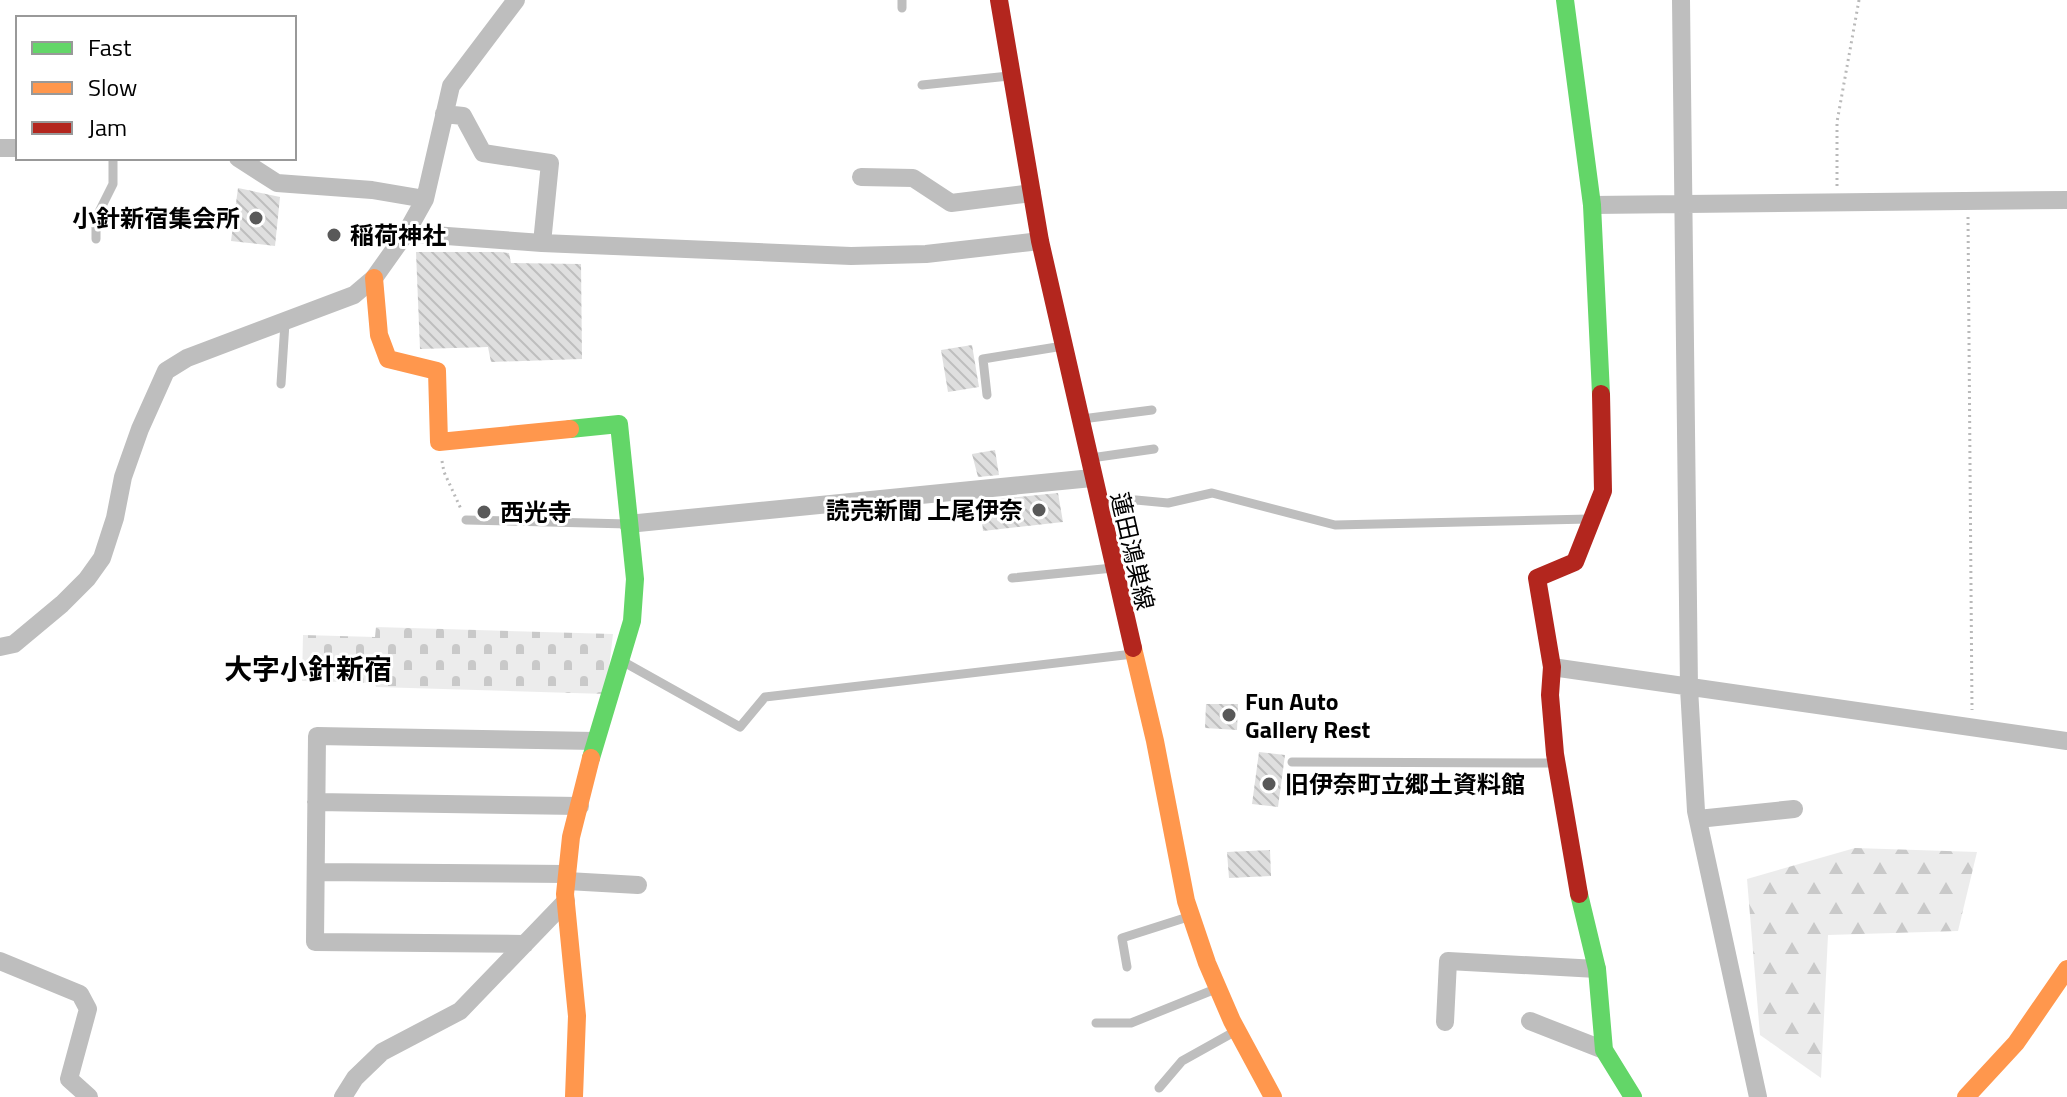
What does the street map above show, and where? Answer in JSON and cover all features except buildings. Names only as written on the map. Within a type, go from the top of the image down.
[{"type":"street","points":[[0,647],[14,644],[62,604],[87,579],[102,558],[115,518],[123,477],[166,371],[187,358],[354,295],[374,278],[406,233],[425,199],[451,86],[516,0]]},
{"type":"street","name":"蓮田鴻巣線","points":[[999,0],[1040,241],[1087,459],[1155,741],[1191,916],[1237,1030],[1273,1097]]},
{"type":"street","points":[[1565,0],[1592,205],[1603,491],[1575,562],[1537,578],[1552,667],[1550,695],[1556,763],[1579,894],[1597,969],[1604,1050],[1633,1097]]},
{"type":"street","points":[[1681,0],[1689,688],[1698,819],[1758,1097]]},
{"type":"street","points":[[444,114],[463,116],[483,153],[550,163],[542,243]]},
{"type":"street","points":[[241,160],[277,183],[372,190],[425,199]]},
{"type":"street","points":[[861,177],[913,178],[951,203],[1032,193]]},
{"type":"street","points":[[1592,205],[2067,200]]},
{"type":"street","points":[[406,233],[542,243],[851,256],[926,254],[1040,241]]},
{"type":"street","points":[[374,278],[379,335],[388,359],[437,371],[439,442],[619,424],[635,579],[632,621],[595,741],[571,837],[566,901],[577,1016],[574,1097]]},
{"type":"street","points":[[628,524],[1092,478]]},
{"type":"street","points":[[1552,667],[1973,730],[2067,741]]},
{"type":"street","points":[[525,944],[315,942],[317,736],[595,741]]},
{"type":"street","points":[[316,802],[580,806]]},
{"type":"street","points":[[1698,819],[1794,809]]},
{"type":"street","points":[[316,872],[567,878],[638,885]]},
{"type":"street","points":[[343,1097],[355,1078],[382,1052],[460,1011],[566,901]]},
{"type":"street","points":[[0,961],[80,994],[88,1009],[69,1079],[89,1097]]},
{"type":"street","points":[[1445,1022],[1448,961],[1597,969]]},
{"type":"street","points":[[1966,1097],[2016,1043],[2067,969]]},
{"type":"street","points":[[1530,1021],[1604,1050]]},
{"type":"lane","points":[[922,85],[1012,76]]},
{"type":"lane","points":[[96,239],[96,218],[113,184],[113,160]]},
{"type":"lane","points":[[281,384],[285,323]]},
{"type":"lane","points":[[987,395],[983,359],[1063,346]]},
{"type":"lane","points":[[1079,419],[1152,410]]},
{"type":"lane","points":[[1087,459],[1154,449]]},
{"type":"lane","points":[[1097,501],[1168,503],[1212,493],[1335,525],[1592,519]]},
{"type":"lane","points":[[466,520],[628,524]]},
{"type":"lane","points":[[1012,578],[1113,568]]},
{"type":"lane","points":[[620,660],[740,727],[765,697],[1133,654]]},
{"type":"lane","points":[[1292,762],[1556,763]]},
{"type":"lane","points":[[1127,967],[1122,938],[1191,916]]},
{"type":"lane","points":[[1096,1023],[1131,1023],[1218,988]]},
{"type":"lane","points":[[1159,1088],[1182,1061],[1237,1030]]},
{"type":"path","points":[[1838,202],[1837,122],[1859,0]]},
{"type":"path","points":[[1968,201],[1973,730]]},
{"type":"path","points":[[439,442],[444,472],[466,520]]},
{"type":"green space","points":[[376,627],[613,634],[606,694],[376,687],[375,683],[302,681],[303,635],[375,637]]},
{"type":"green space","points":[[1855,848],[1977,852],[1958,931],[1828,935],[1821,1078],[1760,1035],[1747,879]]},
{"type":"traffic: fast","points":[[1565,0],[1592,205],[1601,394]]},
{"type":"traffic: fast","points":[[570,429],[619,424],[635,579],[632,621],[591,758]]},
{"type":"traffic: fast","points":[[1579,894],[1597,969],[1604,1050],[1633,1097]]},
{"type":"traffic: slow","points":[[374,278],[379,335],[388,359],[437,371],[439,442],[570,429]]},
{"type":"traffic: slow","points":[[1133,648],[1155,741],[1186,901],[1207,963],[1232,1021],[1273,1097]]},
{"type":"traffic: slow","points":[[574,1097],[577,1016],[565,894],[571,837],[591,758]]},
{"type":"traffic: slow","points":[[1966,1097],[2016,1043],[2067,969]]},
{"type":"traffic: jam","points":[[999,0],[1040,241],[1133,648]]},
{"type":"traffic: jam","points":[[1579,894],[1555,754],[1550,695],[1552,667],[1537,578],[1575,562],[1603,491],[1601,394]]},
{"type":"place","name":"小針新宿集会所","points":[[256,218]]},
{"type":"place","name":"稲荷神社","points":[[334,235]]},
{"type":"place","name":"読売新聞 上尾伊奈","points":[[1039,510]]},
{"type":"place","name":"西光寺","points":[[484,512]]},
{"type":"place","name":"Fun Auto Gallery Rest","points":[[1229,715]]},
{"type":"place","name":"旧伊奈町立郷土資料館","points":[[1269,784]]},
{"type":"district","name":"大字小針新宿","points":[[308,668]]}]
